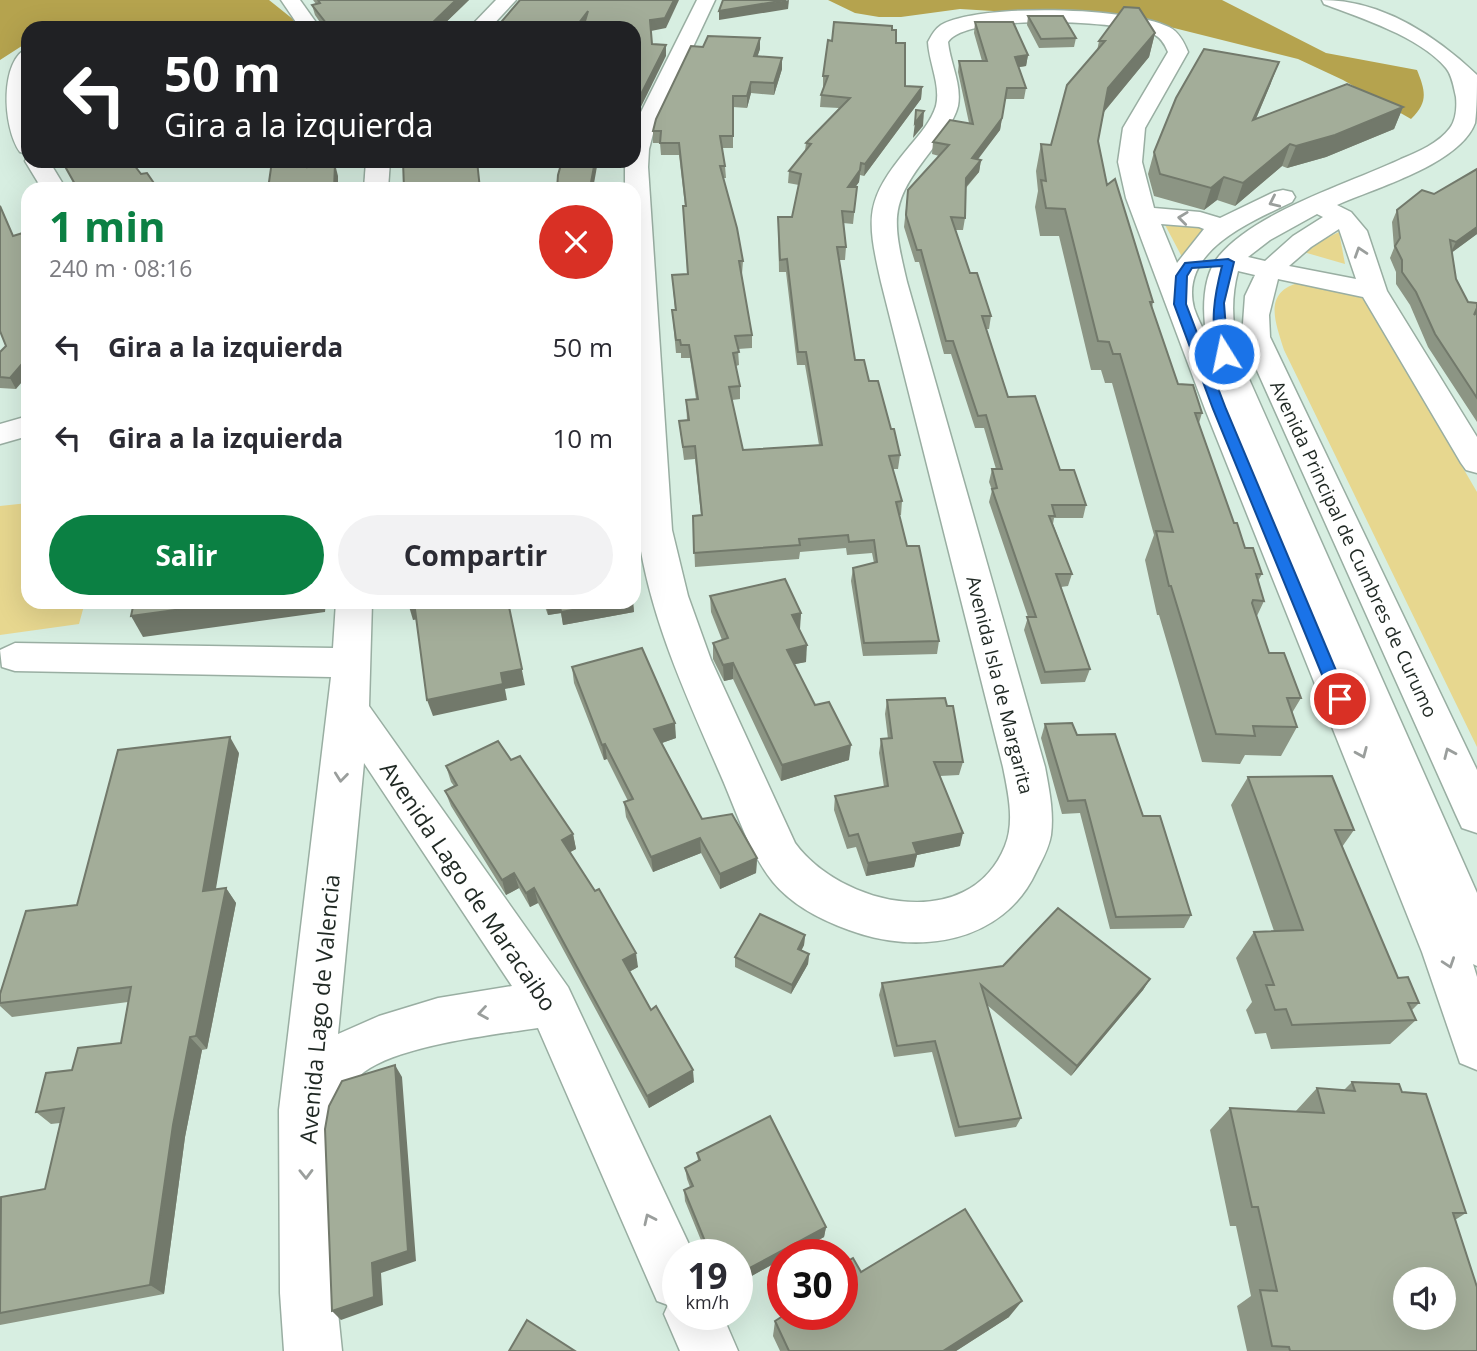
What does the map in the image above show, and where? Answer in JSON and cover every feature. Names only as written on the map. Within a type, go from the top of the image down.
[{"type":"street","points":[[290,0],[305,21]]},
{"type":"street","points":[[486,21],[507,0]]},
{"type":"street","name":"Avenida Isla de Margarita","points":[[641,136],[706,0]]},
{"type":"street","points":[[1331,0],[1399,26],[1443,54],[1477,86]]},
{"type":"street","name":"Avenida Isla de Margarita","points":[[641,234],[655,530],[661,570],[674,617],[705,693],[776,850],[796,876],[829,901],[863,916],[889,923],[936,923],[981,905],[1011,878],[1027,846],[1030,825],[1030,799],[1024,767],[894,282],[881,216],[887,194],[901,171],[939,124],[946,107],[948,95],[938,53],[941,35],[956,26],[982,21],[1077,18],[1132,22],[1162,31],[1170,37],[1178,52],[1177,57],[1141,113],[1134,128],[1131,146],[1133,179],[1144,215]]},
{"type":"street","points":[[21,59],[15,63],[8,77],[6,96],[8,128],[21,140]]},
{"type":"street","points":[[1444,106],[1446,84],[1458,70]]},
{"type":"street","name":"Avenida Principal de Cumbres de Curumo","points":[[1458,70],[1467,93],[1466,118],[1459,132],[1421,159],[1330,211],[1270,270],[1255,313],[1256,337],[1262,354],[1477,815]]},
{"type":"street","points":[[1175,262],[1203,244],[1222,226],[1420,134]]},
{"type":"street","name":"Avenida Principal de Cumbres de Curumo","points":[[1475,150],[1330,211],[1268,230],[1228,262],[1218,303],[1218,332],[1224,354],[1477,945]]},
{"type":"street","points":[[1330,211],[1354,231],[1373,291],[1477,463]]},
{"type":"street","points":[[1144,215],[1191,219],[1222,226]]},
{"type":"street","points":[[1144,215],[1175,262],[1181,276],[1180,304],[1225,421],[1445,952],[1477,1046]]},
{"type":"street","points":[[1175,262],[1228,262],[1373,291]]},
{"type":"street","points":[[0,434],[21,428]]},
{"type":"street","points":[[15,657],[350,686],[354,609]]},
{"type":"street","name":"Avenida Lago de Maracaibo","points":[[350,686],[551,1003],[662,1248]]},
{"type":"street","name":"Avenida Lago de Valencia","points":[[313,1351],[308,1293],[305,1110],[350,686]]},
{"type":"street","points":[[305,1110],[327,1073],[348,1054],[358,1049],[405,1030],[438,1021],[551,1003]]},
{"type":"street","points":[[699,1330],[709,1351]]},
{"type":"shaded area","points":[[0,0],[269,0],[294,21],[21,21],[21,46],[0,60]]},
{"type":"shaded area","points":[[828,0],[1222,0],[1326,53],[1417,70],[1424,96],[1421,107],[1411,119],[1343,80],[1298,59],[1142,20],[960,9],[901,17],[879,17],[855,13]]},
{"type":"shaded area","points":[[1163,221],[1208,227],[1182,257]]},
{"type":"shaded area","points":[[1339,232],[1345,264],[1300,251]]},
{"type":"shaded area","points":[[1302,282],[1353,292],[1365,300],[1477,492],[1477,747],[1284,350],[1275,318],[1276,300],[1289,286]]},
{"type":"shaded area","points":[[21,504],[21,609],[83,609],[79,624],[0,635],[0,506]]},
{"type":"building","points":[[318,0],[456,0],[434,21],[325,21],[312,5],[320,3]]},
{"type":"building","points":[[520,0],[674,0],[665,18],[650,20],[652,44],[666,45],[641,94],[641,21],[585,21],[588,11],[580,21],[502,21]]},
{"type":"building","points":[[723,0],[786,0],[719,11]]},
{"type":"building","points":[[1124,7],[1139,8],[1155,33],[1108,88],[1098,141],[1107,185],[1115,179],[1153,302],[1150,302],[1178,384],[1193,385],[1202,413],[1195,413],[1234,523],[1237,523],[1245,548],[1253,548],[1262,574],[1256,574],[1264,601],[1253,600],[1252,603],[1269,653],[1284,653],[1301,698],[1287,698],[1297,727],[1253,726],[1255,736],[1216,734],[1169,586],[1156,531],[1173,532],[1120,354],[1113,354],[1109,342],[1098,341],[1065,209],[1046,208],[1041,180],[1046,181],[1041,144],[1051,145],[1067,85],[1105,41],[1099,41]]},
{"type":"building","points":[[1028,16],[1063,16],[1076,38],[1041,39]]},
{"type":"building","points":[[834,22],[892,26],[892,30],[896,30],[896,43],[905,43],[905,86],[922,87],[865,164],[861,163],[860,170],[848,187],[857,187],[854,212],[842,211],[846,247],[837,247],[855,360],[864,360],[869,381],[878,381],[891,429],[894,429],[900,455],[889,456],[902,501],[896,502],[907,546],[919,546],[939,641],[864,643],[853,568],[877,562],[874,540],[849,542],[848,535],[799,539],[800,545],[694,553],[693,516],[702,515],[695,446],[683,447],[679,421],[689,420],[686,400],[698,399],[689,345],[681,345],[680,340],[676,340],[672,310],[676,310],[672,275],[688,274],[683,206],[686,206],[679,143],[660,143],[661,131],[653,131],[656,119],[691,46],[703,47],[708,36],[760,38],[754,56],[782,58],[774,83],[751,82],[747,96],[733,96],[733,136],[720,136],[725,166],[720,166],[737,228],[743,261],[739,261],[752,335],[735,336],[739,352],[733,353],[740,386],[729,387],[743,450],[822,445],[806,352],[798,352],[787,259],[780,260],[778,217],[792,217],[801,174],[789,171],[811,144],[806,143],[850,98],[821,95],[828,76],[823,76],[828,40],[832,41]]},
{"type":"building","points":[[975,22],[1013,22],[1028,55],[1015,57],[1026,88],[1007,88],[1002,118],[972,158],[981,160],[966,178],[965,218],[951,217],[970,273],[977,273],[991,316],[982,316],[1008,397],[1035,396],[1060,470],[1074,470],[1086,505],[1052,505],[1055,516],[1049,516],[1072,574],[1056,574],[1090,669],[1045,672],[1027,617],[1036,617],[992,489],[997,488],[992,469],[1002,469],[986,415],[978,416],[953,341],[946,341],[921,250],[917,250],[906,215],[908,190],[949,145],[933,142],[950,120],[973,124],[959,61],[987,61]]},
{"type":"building","points":[[1204,49],[1279,62],[1253,120],[1347,84],[1403,107],[1335,135],[1296,146],[1290,144],[1243,183],[1224,177],[1211,188],[1160,174],[1154,152],[1176,98]]},
{"type":"building","points":[[916,110],[924,111],[915,123]]},
{"type":"building","points":[[66,168],[136,168],[141,174],[147,173],[153,182],[74,182]]},
{"type":"building","points":[[271,168],[335,168],[334,182],[269,182]]},
{"type":"building","points":[[403,168],[478,168],[479,182],[404,182]]},
{"type":"building","points":[[560,168],[594,168],[591,182],[558,182]]},
{"type":"building","points":[[1477,169],[1477,227],[1456,242],[1450,240],[1456,279],[1468,302],[1477,303],[1474,315],[1477,312],[1477,398],[1435,334],[1416,292],[1402,272],[1402,260],[1395,246],[1400,238],[1397,210],[1422,190],[1434,194]]},
{"type":"building","points":[[0,206],[13,236],[21,234],[21,365],[10,378],[0,377],[0,352],[6,346],[0,331]]},
{"type":"building","points":[[785,579],[801,613],[792,615],[807,645],[787,650],[815,705],[829,702],[851,745],[782,765],[733,663],[723,665],[713,643],[728,638],[710,596]]},
{"type":"building","points":[[132,609],[182,609],[131,616]]},
{"type":"building","points":[[415,609],[509,609],[522,669],[501,673],[503,684],[427,700]]},
{"type":"building","points":[[642,648],[675,723],[654,729],[702,819],[732,814],[757,858],[720,874],[700,838],[651,857],[624,802],[633,799],[605,744],[602,745],[572,667]]},
{"type":"building","points":[[945,698],[947,706],[953,706],[963,762],[934,762],[963,833],[913,843],[917,854],[868,863],[858,834],[849,836],[835,796],[888,786],[881,739],[892,738],[887,700]]},
{"type":"building","points":[[1072,723],[1077,735],[1115,734],[1143,816],[1160,816],[1191,915],[1116,917],[1085,800],[1068,801],[1045,724]]},
{"type":"building","points":[[230,737],[203,891],[226,888],[196,1036],[190,1037],[173,1125],[150,1285],[0,1313],[1,1197],[45,1189],[64,1108],[36,1112],[46,1073],[72,1070],[78,1048],[121,1043],[131,987],[0,1003],[0,994],[26,911],[77,905],[118,750]]},
{"type":"building","points":[[498,741],[511,760],[520,756],[573,834],[562,840],[595,891],[599,889],[636,953],[623,960],[651,1010],[656,1006],[693,1070],[647,1096],[534,888],[526,893],[514,873],[502,880],[445,791],[457,785],[446,766]]},
{"type":"building","points":[[1332,776],[1354,830],[1335,830],[1398,978],[1408,977],[1419,1003],[1408,1003],[1416,1020],[1292,1025],[1286,1009],[1275,1010],[1266,985],[1274,985],[1254,932],[1303,930],[1248,777]]},
{"type":"building","points":[[1058,908],[1150,979],[1077,1066],[981,985],[1021,1118],[959,1127],[935,1041],[897,1046],[882,983],[1003,966]]},
{"type":"building","points":[[760,914],[805,935],[798,949],[809,954],[792,985],[735,957]]},
{"type":"building","points":[[395,1065],[408,1251],[372,1263],[374,1297],[332,1311],[325,1129],[329,1106],[342,1081]]},
{"type":"building","points":[[1352,1082],[1399,1084],[1402,1092],[1426,1094],[1466,1213],[1453,1213],[1477,1287],[1477,1351],[1290,1351],[1289,1347],[1272,1346],[1260,1290],[1277,1291],[1258,1207],[1252,1207],[1230,1108],[1324,1113],[1317,1088],[1355,1091]]},
{"type":"building","points":[[770,1116],[826,1227],[804,1239],[767,1239],[767,1259],[753,1266],[753,1239],[704,1239],[684,1190],[693,1186],[685,1168],[700,1160],[697,1153]]},
{"type":"building","points":[[965,1209],[1022,1301],[943,1351],[789,1351],[779,1330],[858,1330],[858,1267],[861,1272]]},
{"type":"building","points":[[527,1320],[575,1351],[509,1351]]},
{"type":"route","points":[[1224,354],[1218,332],[1218,303],[1228,262],[1188,265],[1181,276],[1180,304],[1220,409],[1340,699]]}]
